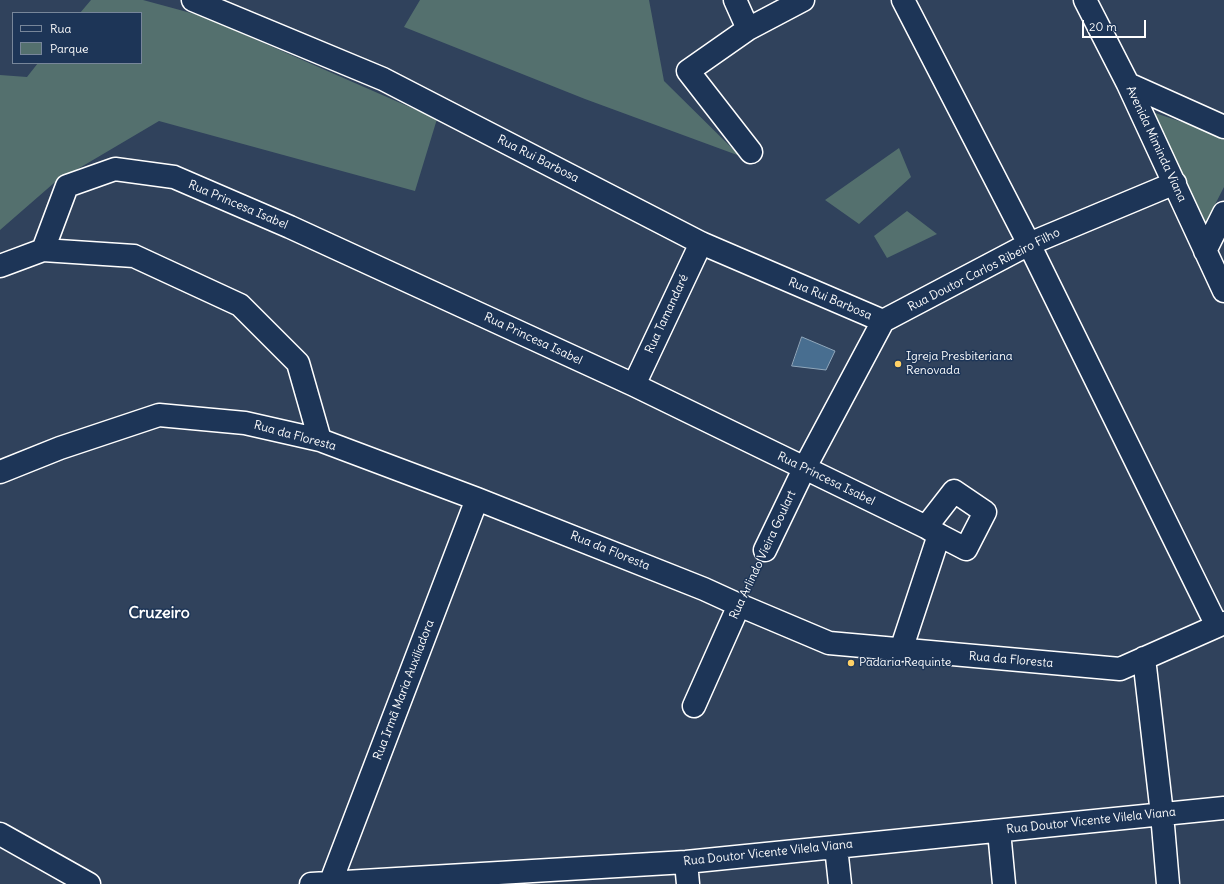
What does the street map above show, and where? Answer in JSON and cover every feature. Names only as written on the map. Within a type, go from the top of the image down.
[{"type":"street","name":"Rua Rui Barbosa","points":[[193,0],[383,79],[701,243],[882,321]]},
{"type":"street","points":[[735,0],[748,29]]},
{"type":"street","points":[[751,152],[688,71],[748,29],[802,0]]},
{"type":"street","points":[[903,0],[1029,244],[1221,624]]},
{"type":"street","name":"Avenida Miminda Viana","points":[[1085,0],[1128,84],[1224,291]]},
{"type":"street","points":[[1128,84],[1224,127]]},
{"type":"street","name":"Rua Princesa Isabel","points":[[43,250],[67,186],[115,169],[174,177],[298,231],[634,385],[933,531],[901,650]]},
{"type":"street","name":"Rua Doutor Carlos Ribeiro Filho","points":[[882,321],[1029,244],[1175,183]]},
{"type":"street","points":[[1205,251],[1224,213]]},
{"type":"street","name":"Rua Tamandaré","points":[[634,385],[701,243]]},
{"type":"street","points":[[0,266],[43,250],[134,256],[240,305],[298,362],[320,440]]},
{"type":"street","name":"Rua Arlindo Vieira Goulart","points":[[766,550],[804,469],[882,321]]},
{"type":"street","name":"Rua da Floresta","points":[[0,472],[60,448],[159,415],[245,422],[320,440],[478,499],[704,589],[829,643],[1120,669],[1221,624]]},
{"type":"street","name":"Rua Irmã Maria Auxiliadora","points":[[324,883],[478,499]]},
{"type":"street","name":"Rua Arlindo Vieira Goulart","points":[[694,706],[739,605]]},
{"type":"street","points":[[1144,658],[1162,814],[1168,884]]},
{"type":"street","name":"Rua Doutor Vicente Vilela Viana","points":[[324,883],[686,862],[1224,808]]},
{"type":"street","points":[[999,831],[1004,884]]},
{"type":"street","points":[[0,834],[88,884]]},
{"type":"street","points":[[836,847],[840,884]]},
{"type":"street","points":[[686,862],[688,884]]},
{"type":"path","name":"Rua Arlindo Vieira Goulart","points":[[739,605],[766,550]]},
{"type":"green space","points":[[91,0],[143,0],[202,16],[437,119],[415,191],[159,121],[54,183],[0,230],[0,75],[27,77],[37,64],[142,64],[142,12],[81,12]]},
{"type":"green space","points":[[420,0],[649,0],[664,81],[740,156],[585,99],[404,27]]},
{"type":"green space","points":[[1146,110],[1224,136],[1224,187],[1202,230]]},
{"type":"green space","points":[[899,148],[911,177],[859,224],[825,200]]},
{"type":"green space","points":[[907,211],[937,234],[887,258],[874,236]]},
{"type":"water","points":[[802,337],[835,351],[826,370],[792,366]]},
{"type":"place","name":"Igreja Presbiteriana Renovada","points":[[898,364]]},
{"type":"place","name":"Padaria Requinte","points":[[851,663]]},
{"type":"district","name":"Cruzeiro","points":[[159,613]]}]
